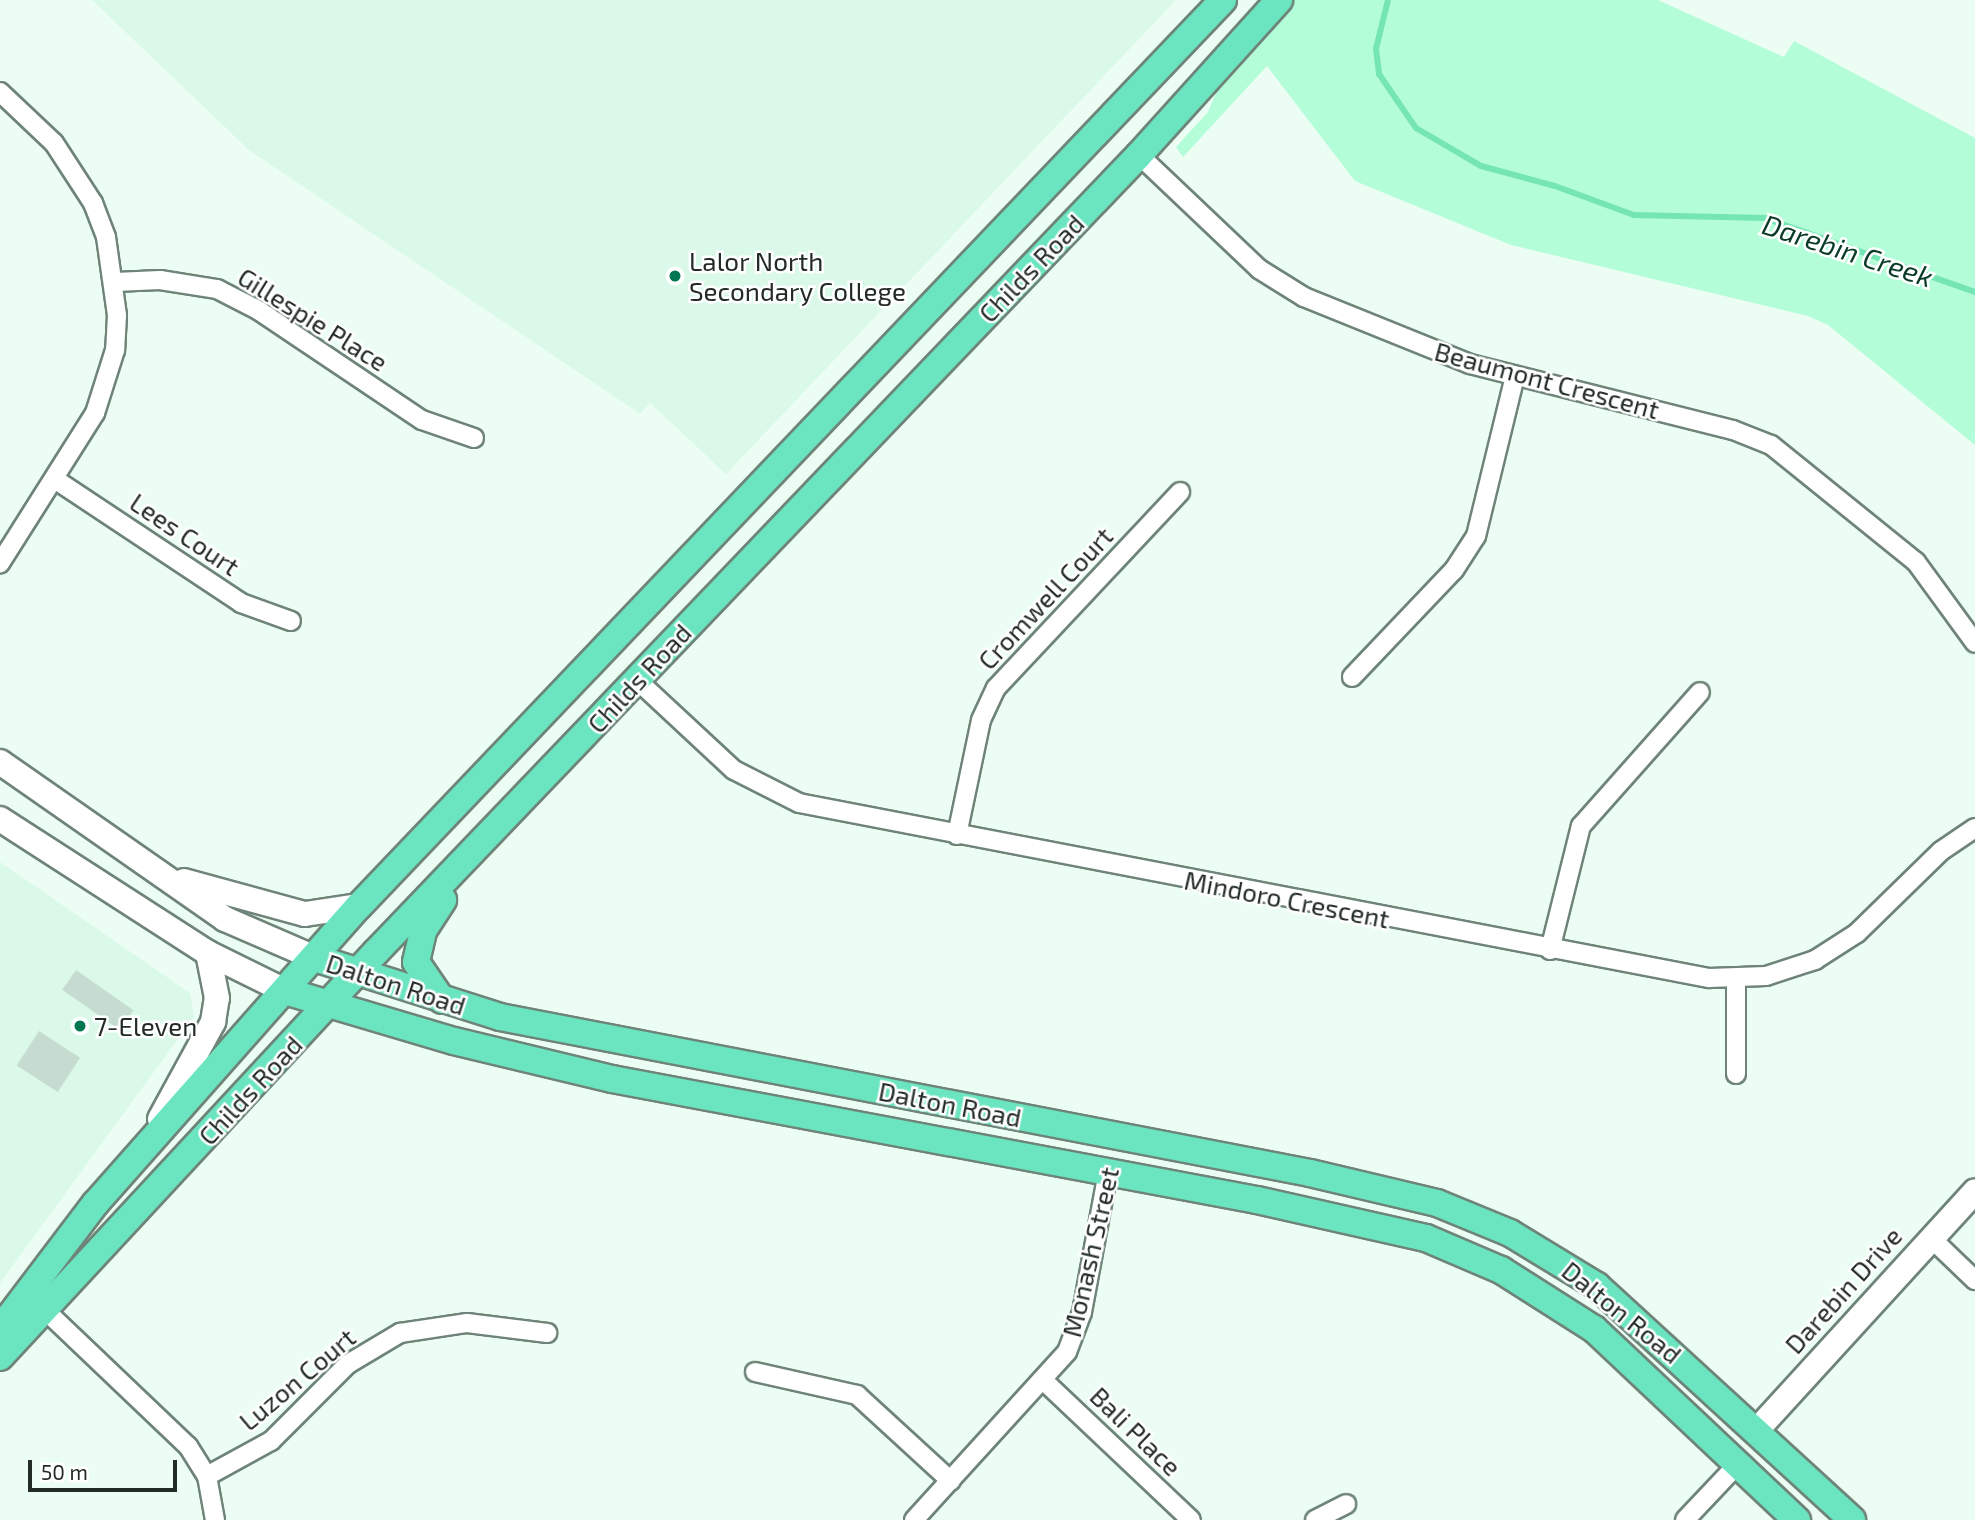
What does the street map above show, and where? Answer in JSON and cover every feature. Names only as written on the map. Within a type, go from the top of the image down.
[{"type":"main road","name":"Childs Road","points":[[0,1329],[56,1251],[137,1155],[359,906],[1223,0]]},
{"type":"main road","name":"Childs Road","points":[[0,1357],[46,1311],[358,972],[1139,155],[1279,0]]},
{"type":"main road","name":"Beaumont Crescent","points":[[1107,123],[1139,155]]},
{"type":"main road","name":"Mindoro Crescent","points":[[604,650],[637,680]]},
{"type":"main road","name":"Dalton Road","points":[[0,762],[225,919],[315,958],[442,1000],[629,1043],[1397,1191],[1493,1225],[1597,1286],[1852,1520]]},
{"type":"main road","name":"Dalton Road","points":[[0,819],[208,953],[285,991],[328,1006],[612,1079],[1108,1171],[1380,1225],[1480,1259],[1594,1329],[1797,1520]]},
{"type":"main road","points":[[442,1000],[423,978],[416,950],[472,855]]},
{"type":"main road","points":[[156,872],[249,903],[305,914],[359,906]]},
{"type":"main road","points":[[137,1155],[206,1040],[217,998],[208,953]]},
{"type":"main road","name":"Monash Street","points":[[1108,1171],[1115,1135]]},
{"type":"main road","name":"Darebin Drive","points":[[1757,1430],[1975,1191]]},
{"type":"main road","points":[[56,1251],[71,1260],[94,1258]]},
{"type":"main road","points":[[26,1293],[46,1311]]},
{"type":"street","points":[[0,92],[54,143],[74,172],[106,237],[115,282],[115,350],[107,381],[56,480],[0,563]]},
{"type":"street","name":"Beaumont Crescent","points":[[1139,155],[1278,283],[1449,357],[1515,376],[1709,423],[1771,445],[1916,562],[1975,643]]},
{"type":"street","name":"Gillespie Place","points":[[115,282],[160,280],[217,289],[258,310],[422,420],[474,438]]},
{"type":"street","points":[[1352,677],[1454,570],[1476,536],[1515,376]]},
{"type":"street","name":"Lees Court","points":[[56,480],[241,603],[291,621]]},
{"type":"street","name":"Cromwell Court","points":[[957,835],[981,720],[996,688],[1180,492]]},
{"type":"street","name":"Mindoro Crescent","points":[[637,680],[719,758],[771,792],[827,811],[1550,950],[1736,979],[1788,972],[1838,947],[1941,851],[1975,828]]},
{"type":"street","points":[[1550,950],[1581,825],[1700,692]]},
{"type":"street","points":[[1736,979],[1736,1074]]},
{"type":"street","name":"Monash Street","points":[[914,1520],[1044,1381],[1067,1352],[1082,1312],[1108,1171]]},
{"type":"street","points":[[1931,1238],[1975,1280]]},
{"type":"street","points":[[46,1311],[175,1432],[207,1476],[215,1520]]},
{"type":"street","name":"Luzon Court","points":[[207,1476],[271,1441],[348,1364],[401,1333],[467,1323],[547,1334]]},
{"type":"street","points":[[755,1372],[857,1395],[951,1481]]},
{"type":"street","name":"Bali Place","points":[[1044,1381],[1191,1520]]},
{"type":"street","points":[[1685,1520],[1738,1464]]},
{"type":"street","points":[[1315,1520],[1346,1504]]},
{"type":"shaded area","name":"Lalor North Secondary College","points":[[92,0],[1176,0],[726,474],[650,403],[640,414],[249,150]]},
{"type":"shaded area","points":[[0,862],[190,993],[194,1017],[0,1283]]},
{"type":"green space","points":[[1291,0],[1658,0],[1784,57],[1794,41],[1975,138],[1975,445],[1828,325],[1808,316],[1511,245],[1355,181],[1267,66],[1183,157],[1176,147],[1208,112],[1222,78]]},
{"type":"building","points":[[76,970],[133,1010],[120,1030],[62,990]]},
{"type":"building","points":[[39,1031],[80,1058],[58,1092],[17,1065]]},
{"type":"waterway","name":"Darebin Creek","points":[[1388,0],[1376,49],[1379,74],[1416,128],[1481,166],[1555,186],[1634,215],[1765,218],[1975,292]]},
{"type":"place","name":"Lalor North Secondary College","points":[[675,276]]},
{"type":"place","name":"7-Eleven","points":[[80,1026]]}]
